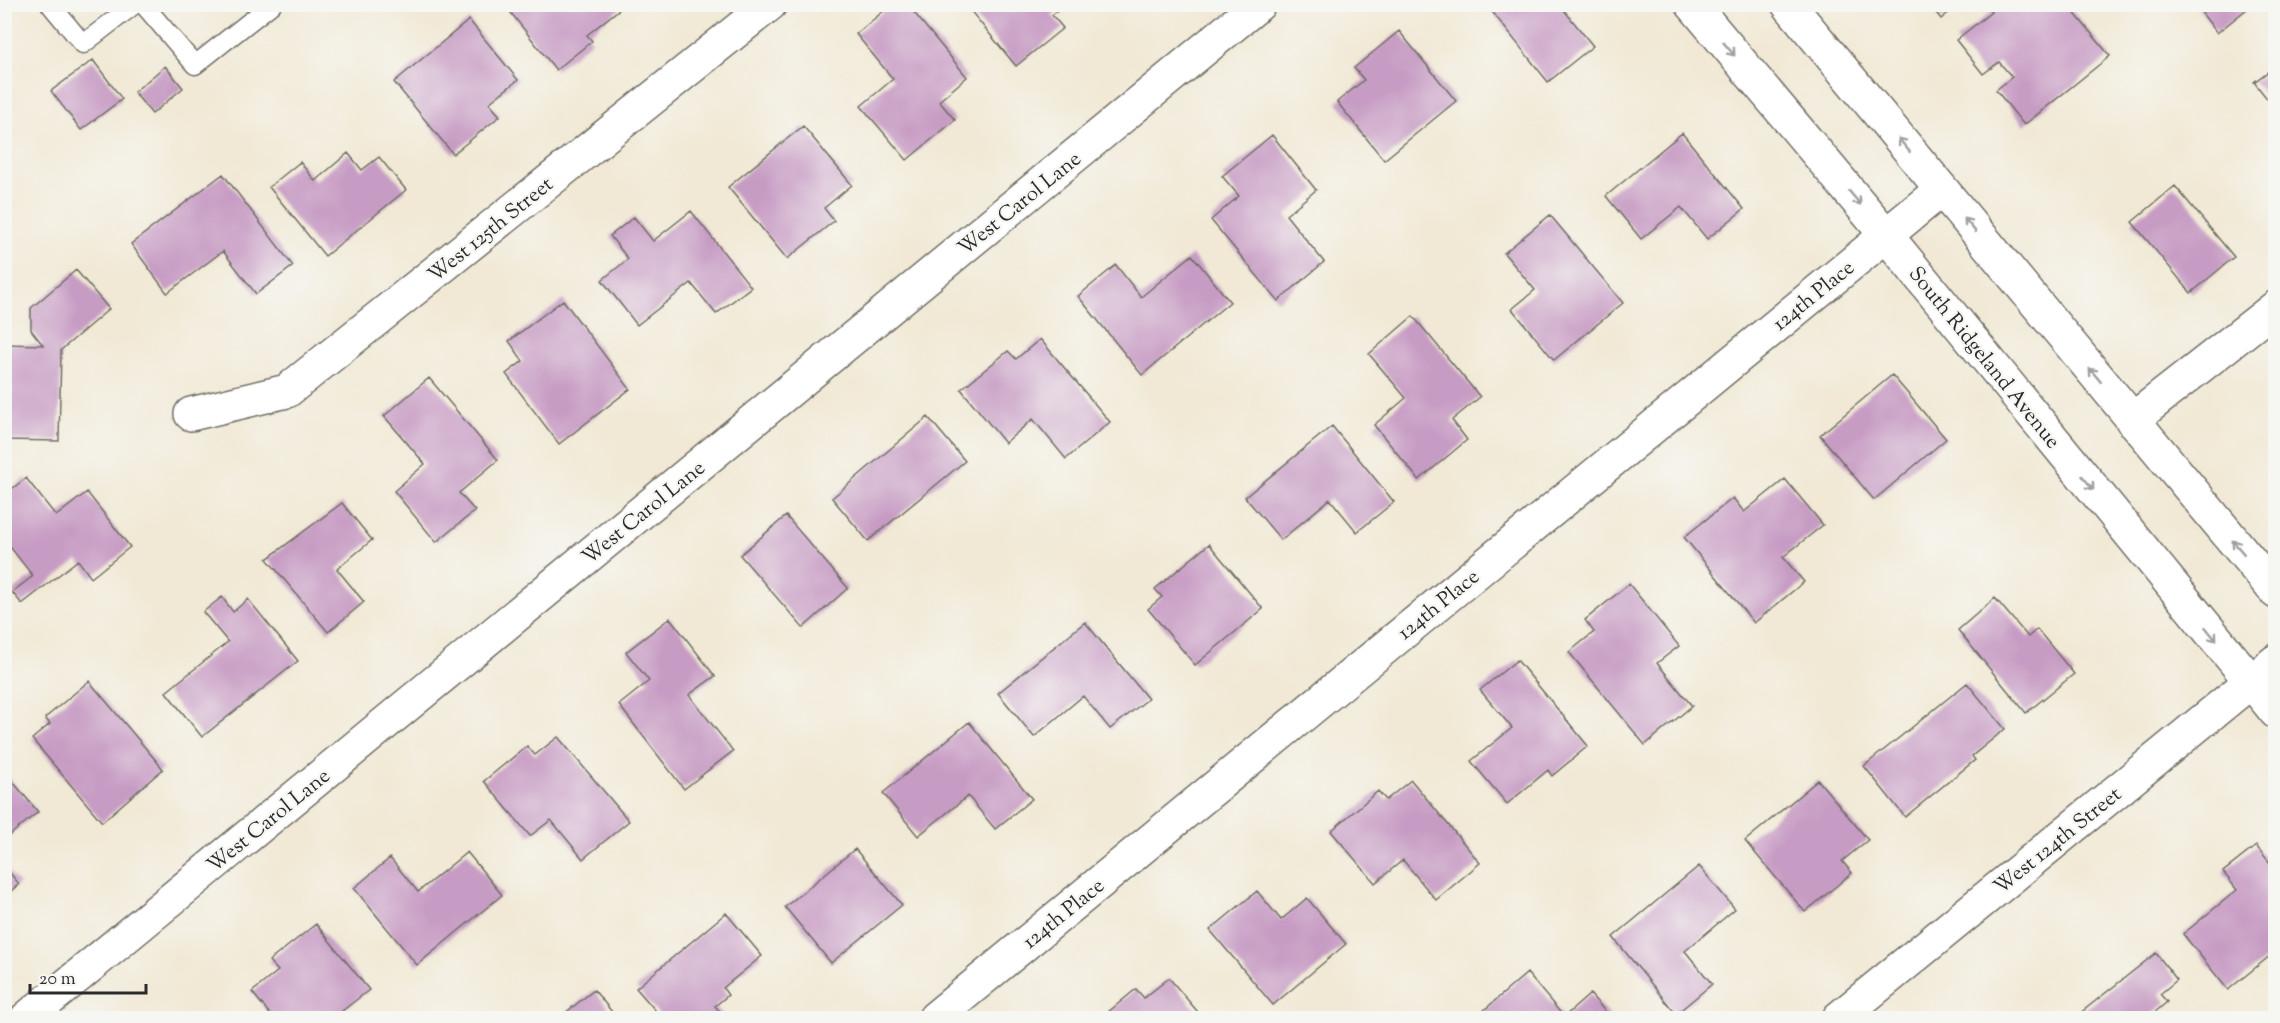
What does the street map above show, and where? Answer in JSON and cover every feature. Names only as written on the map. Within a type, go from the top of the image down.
[{"type":"street","name":"West 125th Street","points":[[191,414],[287,391],[770,4]]},
{"type":"street","name":"West Carol Lane","points":[[27,1018],[1259,4]]},
{"type":"street","name":"South Ridgeland Avenue","points":[[1692,4],[1886,235],[2276,712]]},
{"type":"street","points":[[1788,4],[2276,592]]},
{"type":"street","name":"124th Place","points":[[935,1018],[1941,190]]},
{"type":"street","points":[[2132,420],[2276,307]]},
{"type":"street","name":"West 124th Street","points":[[1839,1018],[2276,661]]},
{"type":"lane","points":[[50,4],[83,44],[135,4]]},
{"type":"lane","points":[[142,4],[195,65],[272,4]]},
{"type":"building","points":[[504,4],[620,4],[622,7],[587,35],[592,41],[556,70]]},
{"type":"building","points":[[892,4],[907,4],[967,77],[939,101],[955,120],[907,160],[861,106],[893,79],[856,34]]},
{"type":"building","points":[[965,4],[1065,4],[1052,15],[1063,28],[1016,66]]},
{"type":"building","points":[[1486,4],[1559,4],[1593,46],[1548,82]]},
{"type":"building","points":[[1929,4],[1959,4],[1941,19]]},
{"type":"building","points":[[1985,4],[2067,4],[2110,56],[2024,125],[1996,90],[2012,77],[1999,62],[1983,74],[1956,40],[1991,12]]},
{"type":"building","points":[[2195,4],[2253,4],[2217,33]]},
{"type":"building","points":[[469,20],[518,80],[489,103],[500,116],[453,154],[394,82]]},
{"type":"building","points":[[1399,31],[1456,101],[1384,160],[1337,102],[1364,80],[1354,68]]},
{"type":"building","points":[[93,60],[122,99],[81,130],[51,91]]},
{"type":"building","points":[[165,66],[183,88],[152,114],[134,92]]},
{"type":"building","points":[[2276,66],[2276,110],[2254,82]]},
{"type":"building","points":[[803,126],[852,185],[824,208],[834,221],[787,259],[728,187]]},
{"type":"building","points":[[1682,133],[1744,209],[1707,239],[1681,207],[1641,239],[1606,196]]},
{"type":"building","points":[[1272,135],[1316,190],[1286,215],[1324,262],[1278,301],[1211,220],[1239,196],[1222,176]]},
{"type":"building","points":[[348,153],[362,170],[379,157],[406,190],[325,256],[269,187],[300,162],[315,181]]},
{"type":"building","points":[[223,174],[293,266],[256,294],[223,251],[167,293],[131,244]]},
{"type":"building","points":[[2175,186],[2234,257],[2191,293],[2132,222]]},
{"type":"building","points":[[691,211],[751,287],[716,314],[691,283],[637,325],[602,280],[628,259],[610,236],[634,217],[653,241]]},
{"type":"building","points":[[1550,215],[1623,303],[1554,360],[1512,309],[1535,290],[1504,253]]},
{"type":"building","points":[[1192,255],[1230,302],[1142,375],[1078,296],[1116,265],[1141,297]]},
{"type":"building","points":[[76,270],[109,309],[61,350],[59,441],[4,440],[4,344],[43,345],[31,330],[31,308]]},
{"type":"building","points":[[563,300],[630,389],[559,444],[506,374],[523,361],[509,341]]},
{"type":"building","points":[[1413,316],[1480,397],[1452,420],[1467,440],[1419,480],[1374,425],[1406,398],[1369,354]]},
{"type":"building","points":[[1040,339],[1110,422],[1066,459],[1033,419],[1005,443],[961,389],[1008,351],[1016,359]]},
{"type":"building","points":[[1892,375],[1946,439],[1874,500],[1820,435]]},
{"type":"building","points":[[429,378],[498,460],[459,493],[475,511],[436,542],[394,491],[425,464],[384,416]]},
{"type":"building","points":[[928,417],[965,461],[868,541],[832,498]]},
{"type":"building","points":[[1332,426],[1394,502],[1357,532],[1330,499],[1281,540],[1245,497]]},
{"type":"building","points":[[26,478],[56,516],[87,492],[130,547],[91,578],[78,560],[22,604],[12,592],[33,576],[4,539],[4,495]]},
{"type":"building","points":[[1785,479],[1823,525],[1783,557],[1804,582],[1754,623],[1684,537],[1733,498],[1744,512]]},
{"type":"building","points":[[342,503],[372,540],[337,569],[364,602],[328,632],[267,559]]},
{"type":"building","points":[[786,516],[848,588],[803,628],[740,555]]},
{"type":"building","points":[[1209,544],[1263,609],[1195,665],[1148,609],[1162,597],[1155,589]]},
{"type":"building","points":[[1629,584],[1679,646],[1657,663],[1692,706],[1645,745],[1569,652],[1594,632],[1585,620]]},
{"type":"building","points":[[222,597],[233,612],[248,599],[298,661],[202,737],[166,692],[228,642],[203,612]]},
{"type":"building","points":[[1995,598],[2028,637],[2037,629],[2074,674],[2026,713],[1958,630]]},
{"type":"building","points":[[670,618],[715,676],[689,695],[733,751],[684,789],[619,705],[649,681],[626,652]]},
{"type":"building","points":[[1085,622],[1148,699],[1110,729],[1083,696],[1034,737],[998,693]]},
{"type":"building","points":[[1517,660],[1588,746],[1552,776],[1548,770],[1507,804],[1471,761],[1512,728],[1480,690]]},
{"type":"building","points":[[89,681],[163,769],[102,822],[32,739],[50,724],[45,718]]},
{"type":"building","points":[[1967,683],[2005,729],[1972,756],[1975,760],[1905,817],[1864,766]]},
{"type":"building","points":[[969,722],[1032,799],[995,829],[968,796],[918,836],[883,793]]},
{"type":"building","points":[[558,737],[629,821],[583,859],[551,820],[530,836],[484,781],[527,746],[535,755]]},
{"type":"building","points":[[4,771],[38,812],[4,840]]},
{"type":"building","points":[[1411,780],[1480,863],[1436,900],[1403,860],[1375,883],[1331,831],[1378,791],[1386,800]]},
{"type":"building","points":[[1818,780],[1868,840],[1842,861],[1852,873],[1805,912],[1745,841]]},
{"type":"building","points":[[2256,846],[2276,870],[2276,961],[2271,955],[2228,990],[2183,934],[2237,890],[2223,872]]},
{"type":"building","points":[[855,849],[902,905],[831,963],[785,907]]},
{"type":"building","points":[[467,852],[502,895],[417,965],[354,888],[390,858],[418,892]]},
{"type":"building","points":[[4,866],[19,884],[4,897]]},
{"type":"building","points":[[1699,866],[1735,909],[1685,951],[1712,984],[1676,1014],[1613,937]]},
{"type":"building","points":[[1257,891],[1281,920],[1307,898],[1346,944],[1273,1005],[1210,930]]},
{"type":"building","points":[[726,913],[762,956],[723,988],[728,995],[715,1006],[726,1018],[662,1018],[636,988]]},
{"type":"building","points":[[316,924],[369,990],[333,1018],[273,1018],[252,992],[278,971],[269,961]]},
{"type":"building","points":[[2156,953],[2177,980],[2160,994],[2167,1002],[2154,1013],[2158,1018],[2074,1018]]},
{"type":"building","points":[[1527,973],[1564,1017],[1590,994],[1611,1018],[1489,1018],[1483,1011]]},
{"type":"building","points":[[1169,978],[1203,1018],[1101,1018],[1136,989],[1144,998]]},
{"type":"building","points":[[594,990],[617,1018],[559,1018]]}]
